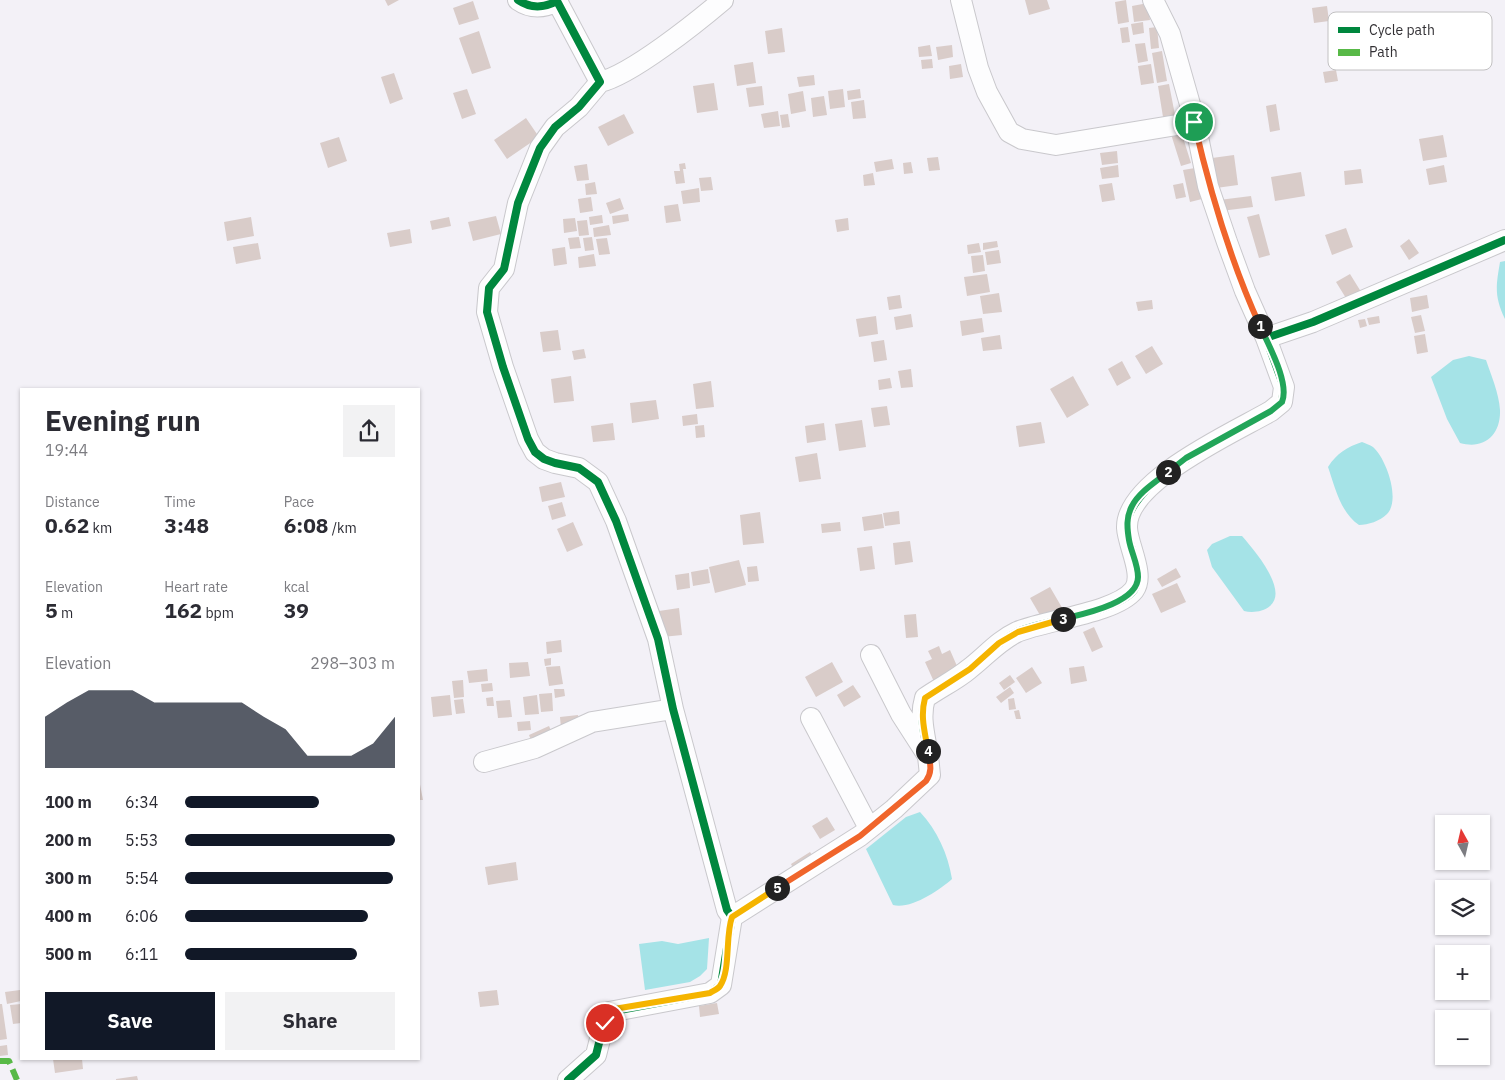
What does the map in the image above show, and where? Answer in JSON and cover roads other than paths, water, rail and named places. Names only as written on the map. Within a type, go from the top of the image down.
[{"type":"street","points":[[518,0],[531,6],[542,7],[557,1],[600,82]]},
{"type":"street","points":[[568,1080],[596,1055],[610,1012],[710,993],[721,985],[732,917],[727,910],[673,709],[658,639],[616,521],[598,482],[579,468],[550,461],[535,452],[528,439],[506,376],[487,312],[489,288],[504,269],[518,203],[540,148],[556,128],[579,107],[600,82],[608,80],[648,56],[701,20],[723,0]]},
{"type":"street","points":[[961,0],[987,92],[1009,132],[1022,139],[1056,145],[1194,122]]},
{"type":"street","points":[[732,917],[869,828],[926,781],[930,775],[931,768],[922,726],[922,709],[925,698],[970,669],[999,643],[1018,632],[1084,614],[1122,600],[1134,590],[1138,579],[1130,545],[1128,517],[1132,505],[1140,494],[1186,458],[1255,421],[1282,402],[1284,387],[1266,338],[1245,291],[1212,196],[1170,34],[1153,0]]},
{"type":"street","points":[[1266,338],[1313,322],[1505,240]]},
{"type":"street","points":[[871,655],[901,714],[928,756]]},
{"type":"street","points":[[484,762],[535,748],[592,722],[673,709]]},
{"type":"street","points":[[811,718],[869,828]]},
{"type":"water","points":[[1505,261],[1505,319],[1499,304],[1497,291],[1500,262]]},
{"type":"water","points":[[1469,356],[1486,360],[1496,391],[1500,419],[1498,427],[1489,438],[1483,442],[1469,445],[1460,443],[1447,419],[1431,377],[1453,360]]},
{"type":"water","points":[[1362,442],[1373,447],[1383,460],[1390,479],[1393,499],[1391,508],[1381,519],[1359,525],[1343,506],[1328,467],[1343,451]]},
{"type":"water","points":[[1230,536],[1242,536],[1268,570],[1273,581],[1275,599],[1264,610],[1244,611],[1212,567],[1207,550],[1212,544]]},
{"type":"water","points":[[920,812],[932,827],[941,843],[952,879],[933,893],[916,902],[908,905],[893,905],[866,849],[906,817]]},
{"type":"water","points":[[709,938],[707,969],[700,976],[690,982],[645,990],[639,944],[662,941],[678,944]]}]
